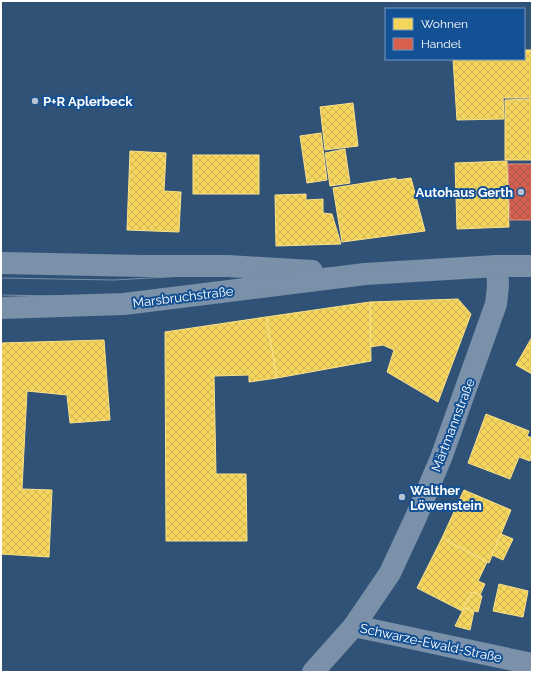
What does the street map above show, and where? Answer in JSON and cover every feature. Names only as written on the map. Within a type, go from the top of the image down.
[{"type":"street","name":"Marsbruchstraße","points":[[1,263],[228,266],[364,274]]},
{"type":"street","name":"Marsbruchstraße","points":[[1,308],[124,304],[364,274],[497,266],[532,266]]},
{"type":"street","name":"Märtmannstraße","points":[[313,672],[354,626],[390,573],[416,517],[441,458],[496,304],[498,286],[497,266]]},
{"type":"street","name":"Schwarze-Ewald-Straße","points":[[354,626],[532,664]]},
{"type":"building: Wohnen","points":[[525,50],[532,50],[532,98],[503,98],[504,119],[457,120],[453,60],[525,60]]},
{"type":"building: Wohnen","points":[[532,99],[532,160],[505,160],[505,100]]},
{"type":"building: Wohnen","points":[[353,103],[358,146],[325,150],[320,107]]},
{"type":"building: Wohnen","points":[[321,133],[327,180],[307,183],[300,136]]},
{"type":"building: Wohnen","points":[[345,149],[350,183],[330,186],[325,153]]},
{"type":"building: Wohnen","points":[[130,151],[166,153],[164,191],[181,192],[179,232],[127,230]]},
{"type":"building: Wohnen","points":[[193,155],[259,155],[259,194],[193,194]]},
{"type":"building: Wohnen","points":[[507,161],[509,227],[457,229],[455,163]]},
{"type":"building: Wohnen","points":[[396,178],[396,180],[411,178],[425,231],[342,242],[333,188]]},
{"type":"building: Wohnen","points":[[306,194],[306,200],[323,199],[323,213],[332,214],[341,244],[276,246],[275,195]]},
{"type":"building: Wohnen","points":[[458,299],[471,314],[438,402],[387,372],[394,350],[383,345],[370,347],[370,302]]},
{"type":"building: Wohnen","points":[[370,302],[371,361],[277,378],[266,317]]},
{"type":"building: Wohnen","points":[[266,317],[277,378],[249,382],[249,375],[214,376],[216,474],[246,474],[247,541],[166,541],[165,332]]},
{"type":"building: Wohnen","points":[[532,337],[532,374],[516,365]]},
{"type":"building: Wohnen","points":[[104,340],[110,420],[70,423],[67,395],[27,391],[22,489],[52,490],[49,557],[1,554],[1,343]]},
{"type":"building: Wohnen","points":[[486,414],[529,431],[527,436],[532,438],[532,456],[530,461],[519,457],[510,479],[468,463]]},
{"type":"building: Wohnen","points":[[464,490],[511,510],[489,563],[442,538]]},
{"type":"building: Wohnen","points":[[501,534],[513,539],[503,560],[492,555]]},
{"type":"building: Wohnen","points":[[442,538],[487,562],[478,581],[485,584],[480,595],[472,592],[462,611],[417,588]]},
{"type":"building: Wohnen","points":[[499,584],[528,591],[523,617],[493,611]]},
{"type":"building: Wohnen","points":[[472,592],[482,596],[478,612],[464,608]]},
{"type":"building: Wohnen","points":[[464,608],[474,611],[470,630],[455,626]]},
{"type":"building: Handel","name":"Autohaus Gerth","points":[[508,164],[532,164],[532,220],[510,220]]},
{"type":"tram line","points":[[1,278],[114,280],[532,258]]},
{"type":"tram line","points":[[1,295],[78,296],[193,293],[532,274]]},
{"type":"place","name":"P+R Aplerbeck","points":[[35,101]]},
{"type":"place","name":"Autohaus Gerth","points":[[521,192]]},
{"type":"place","name":"Walther Löwenstein","points":[[402,497]]}]
